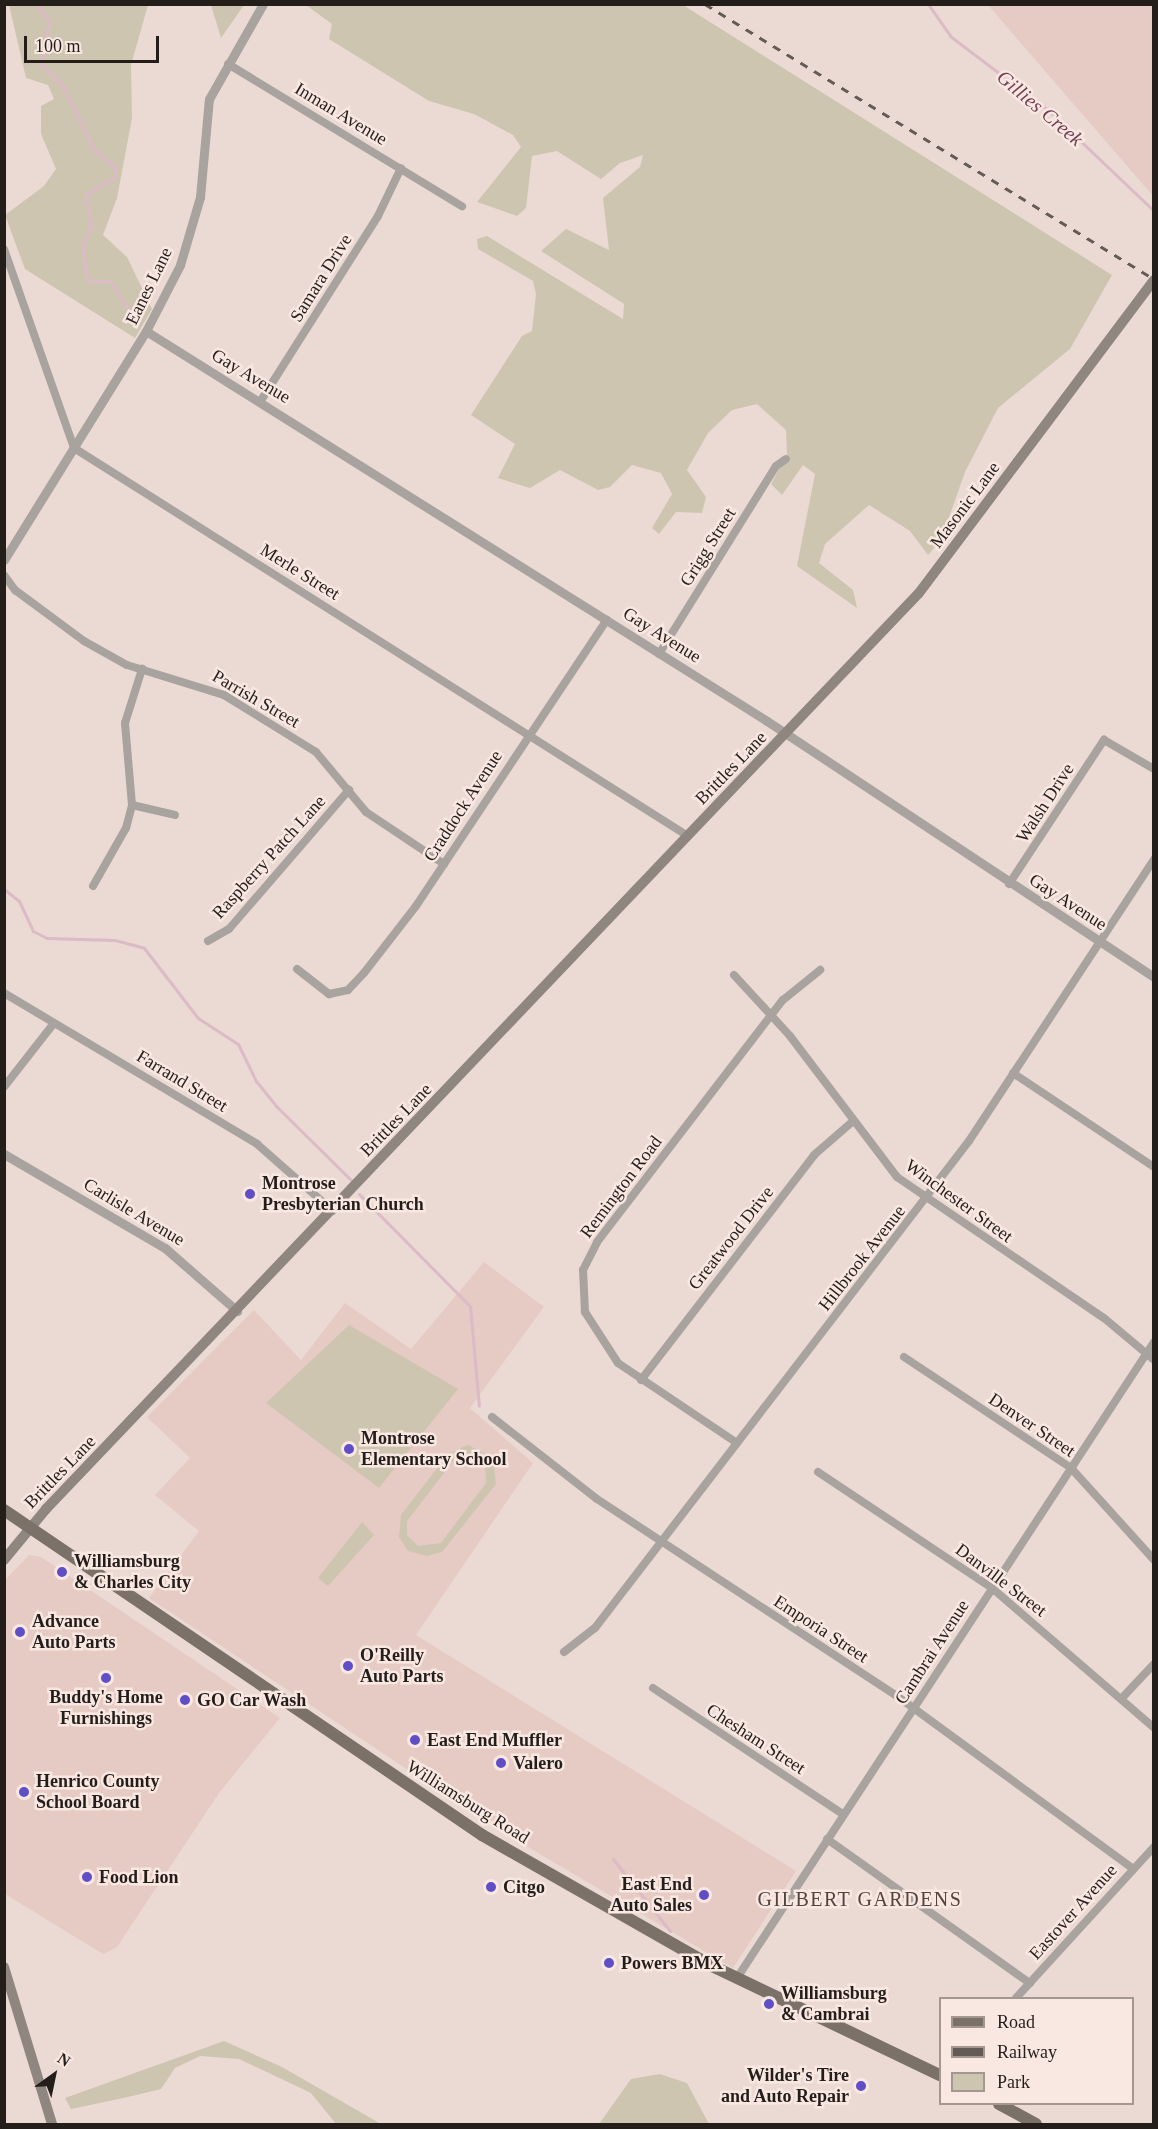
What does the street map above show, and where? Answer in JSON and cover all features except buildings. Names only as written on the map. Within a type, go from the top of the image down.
[{"type":"main road","name":"Masonic Lane","points":[[785,735],[919,592],[1154,280]]},
{"type":"main road","name":"Brittles Lane","points":[[4,1560],[30,1528],[785,735]]},
{"type":"main road","name":"Williamsburg Road","points":[[4,1510],[482,1835],[737,1978],[939,2075]]},
{"type":"main road","points":[[4,1967],[52,2124]]},
{"type":"main road","points":[[1003,2105],[1036,2124]]},
{"type":"street","name":"Eanes Lane","points":[[4,560],[146,331],[190,238],[208,104],[263,4]]},
{"type":"street","name":"Inman Avenue","points":[[228,64],[462,206]]},
{"type":"street","name":"Samara Drive","points":[[260,402],[378,216],[401,168]]},
{"type":"street","points":[[4,249],[7,263],[74,448]]},
{"type":"street","name":"Gay Avenue","points":[[146,331],[606,620],[1154,977]]},
{"type":"street","name":"Merle Street","points":[[74,448],[528,732],[688,836]]},
{"type":"street","name":"Grigg Street","points":[[659,654],[776,466],[786,459]]},
{"type":"street","name":"Parrish Street","points":[[4,574],[15,590],[84,641],[142,669],[224,694],[316,752],[374,818],[444,864]]},
{"type":"street","name":"Craddock Avenue","points":[[297,969],[332,994],[348,990],[364,973],[444,864],[528,732],[606,620]]},
{"type":"street","points":[[93,886],[126,828],[132,805],[125,723],[142,669]]},
{"type":"street","name":"Walsh Drive","points":[[1009,884],[1106,740],[1154,768]]},
{"type":"street","name":"Raspberry Patch Lane","points":[[208,941],[229,929],[349,790]]},
{"type":"street","points":[[132,805],[175,815]]},
{"type":"street","name":"Hillbrook Avenue","points":[[564,1652],[595,1628],[926,1199],[1013,1073],[1154,859]]},
{"type":"street","name":"Remington Road","points":[[737,1443],[618,1363],[590,1323],[582,1298],[586,1263],[795,985],[820,970]]},
{"type":"street","name":"Winchester Street","points":[[734,975],[772,1014],[888,1167],[926,1199],[1148,1351],[1154,1360]]},
{"type":"street","name":"Farrand Street","points":[[4,993],[257,1144],[333,1211]]},
{"type":"street","points":[[4,1087],[54,1023]]},
{"type":"street","points":[[1013,1073],[1154,1167]]},
{"type":"street","name":"Greatwood Drive","points":[[641,1380],[814,1155],[852,1122]]},
{"type":"street","name":"Carlisle Avenue","points":[[4,1154],[165,1248],[237,1311]]},
{"type":"street","name":"Cambrai Avenue","points":[[737,1978],[1154,1342]]},
{"type":"street","name":"Denver Street","points":[[904,1357],[1071,1468],[1154,1560]]},
{"type":"street","name":"Emporia Street","points":[[492,1417],[560,1472],[913,1708],[1132,1869]]},
{"type":"street","name":"Danville Street","points":[[818,1472],[992,1588],[1154,1728]]},
{"type":"street","points":[[1121,1699],[1154,1664]]},
{"type":"street","name":"Chesham Street","points":[[653,1688],[843,1814]]},
{"type":"street","points":[[827,1839],[1030,1983]]},
{"type":"street","name":"Eastover Avenue","points":[[1017,1997],[1154,1846]]},
{"type":"shaded area","points":[[988,5],[1153,5],[1153,196]]},
{"type":"shaded area","points":[[484,1262],[544,1307],[470,1408],[533,1463],[416,1635],[796,1871],[733,1968],[494,1827],[149,1598],[199,1531],[155,1495],[190,1458],[147,1417],[254,1310],[301,1360],[345,1303],[411,1349]]},
{"type":"shaded area","points":[[29,1555],[41,1557],[280,1718],[219,1793],[117,1947],[103,1954],[5,1894],[5,1580]]},
{"type":"green space","points":[[9,5],[148,5],[131,65],[132,118],[117,198],[103,235],[127,257],[152,309],[135,338],[25,269],[5,215],[44,186],[56,169],[41,134],[41,106],[54,99],[48,85],[26,78]]},
{"type":"green space","points":[[211,5],[244,5],[221,38]]},
{"type":"green space","points":[[306,5],[683,5],[1112,275],[1070,349],[998,408],[965,472],[941,540],[928,555],[910,531],[869,505],[825,544],[819,563],[853,590],[857,608],[797,566],[815,474],[803,465],[782,495],[771,484],[787,454],[786,430],[757,404],[732,410],[708,433],[687,470],[706,497],[702,513],[676,512],[659,534],[652,528],[672,494],[661,473],[632,465],[610,487],[598,490],[560,470],[530,488],[498,478],[515,444],[471,415],[522,336],[532,331],[536,294],[533,281],[478,249],[477,239],[487,236],[623,319],[624,304],[541,251],[566,229],[609,250],[603,198],[640,167],[643,155],[620,163],[601,179],[557,151],[532,156],[526,208],[517,216],[477,202],[521,147],[513,135],[474,114],[429,101],[329,39],[332,24]]},
{"type":"green space","points":[[349,1325],[458,1389],[379,1488],[266,1403]]},
{"type":"green space","points":[[468,1445],[493,1458],[496,1484],[442,1552],[427,1556],[408,1551],[399,1537],[401,1515],[448,1454]],"holes":[[[467,1455],[485,1463],[486,1483],[441,1543],[418,1546],[407,1535],[407,1521],[454,1460]]]},
{"type":"green space","points":[[362,1522],[374,1535],[328,1586],[318,1578]]},
{"type":"green space","points":[[224,2041],[282,2067],[381,2124],[336,2124],[311,2093],[239,2059],[200,2056],[175,2068],[161,2089],[128,2097],[71,2109],[65,2098]]},
{"type":"green space","points":[[660,2074],[687,2083],[709,2124],[599,2124],[631,2079]]},
{"type":"waterway","points":[[36,4],[49,21],[41,64],[63,86],[94,150],[115,167],[116,177],[86,194],[91,227],[82,246],[88,281],[110,281],[134,318]]},
{"type":"waterway","name":"Gillies Creek","points":[[928,4],[950,36],[1049,111],[1154,211]]},
{"type":"waterway","points":[[4,889],[19,901],[33,931],[47,938],[115,940],[144,948],[198,1018],[238,1044],[256,1081],[276,1106],[351,1180]]},
{"type":"waterway","points":[[359,1194],[470,1306],[479,1406]]},
{"type":"waterway","points":[[613,1859],[670,1931]]},
{"type":"railway","points":[[705,4],[1154,279]]},
{"type":"place","name":"Montrose Presbyterian Church","points":[[250,1194]]},
{"type":"place","name":"Montrose Elementary School","points":[[349,1449]]},
{"type":"place","name":"Williamsburg & Charles City","points":[[62,1572]]},
{"type":"place","name":"Advance Auto Parts","points":[[20,1632]]},
{"type":"place","name":"O'Reilly Auto Parts","points":[[348,1666]]},
{"type":"place","name":"Buddy's Home Furnishings","points":[[106,1678]]},
{"type":"place","name":"GO Car Wash","points":[[185,1700]]},
{"type":"place","name":"East End Muffler","points":[[415,1740]]},
{"type":"place","name":"Valero","points":[[501,1763]]},
{"type":"place","name":"Henrico County School Board","points":[[24,1792]]},
{"type":"place","name":"Food Lion","points":[[87,1877]]},
{"type":"place","name":"Citgo","points":[[491,1887]]},
{"type":"place","name":"East End Auto Sales","points":[[704,1895]]},
{"type":"place","name":"Powers BMX","points":[[609,1963]]},
{"type":"place","name":"Williamsburg & Cambrai","points":[[769,2004]]},
{"type":"place","name":"Wilder's Tire and Auto Repair","points":[[861,2086]]},
{"type":"district","name":"GILBERT GARDENS","points":[[860,1899]]}]
